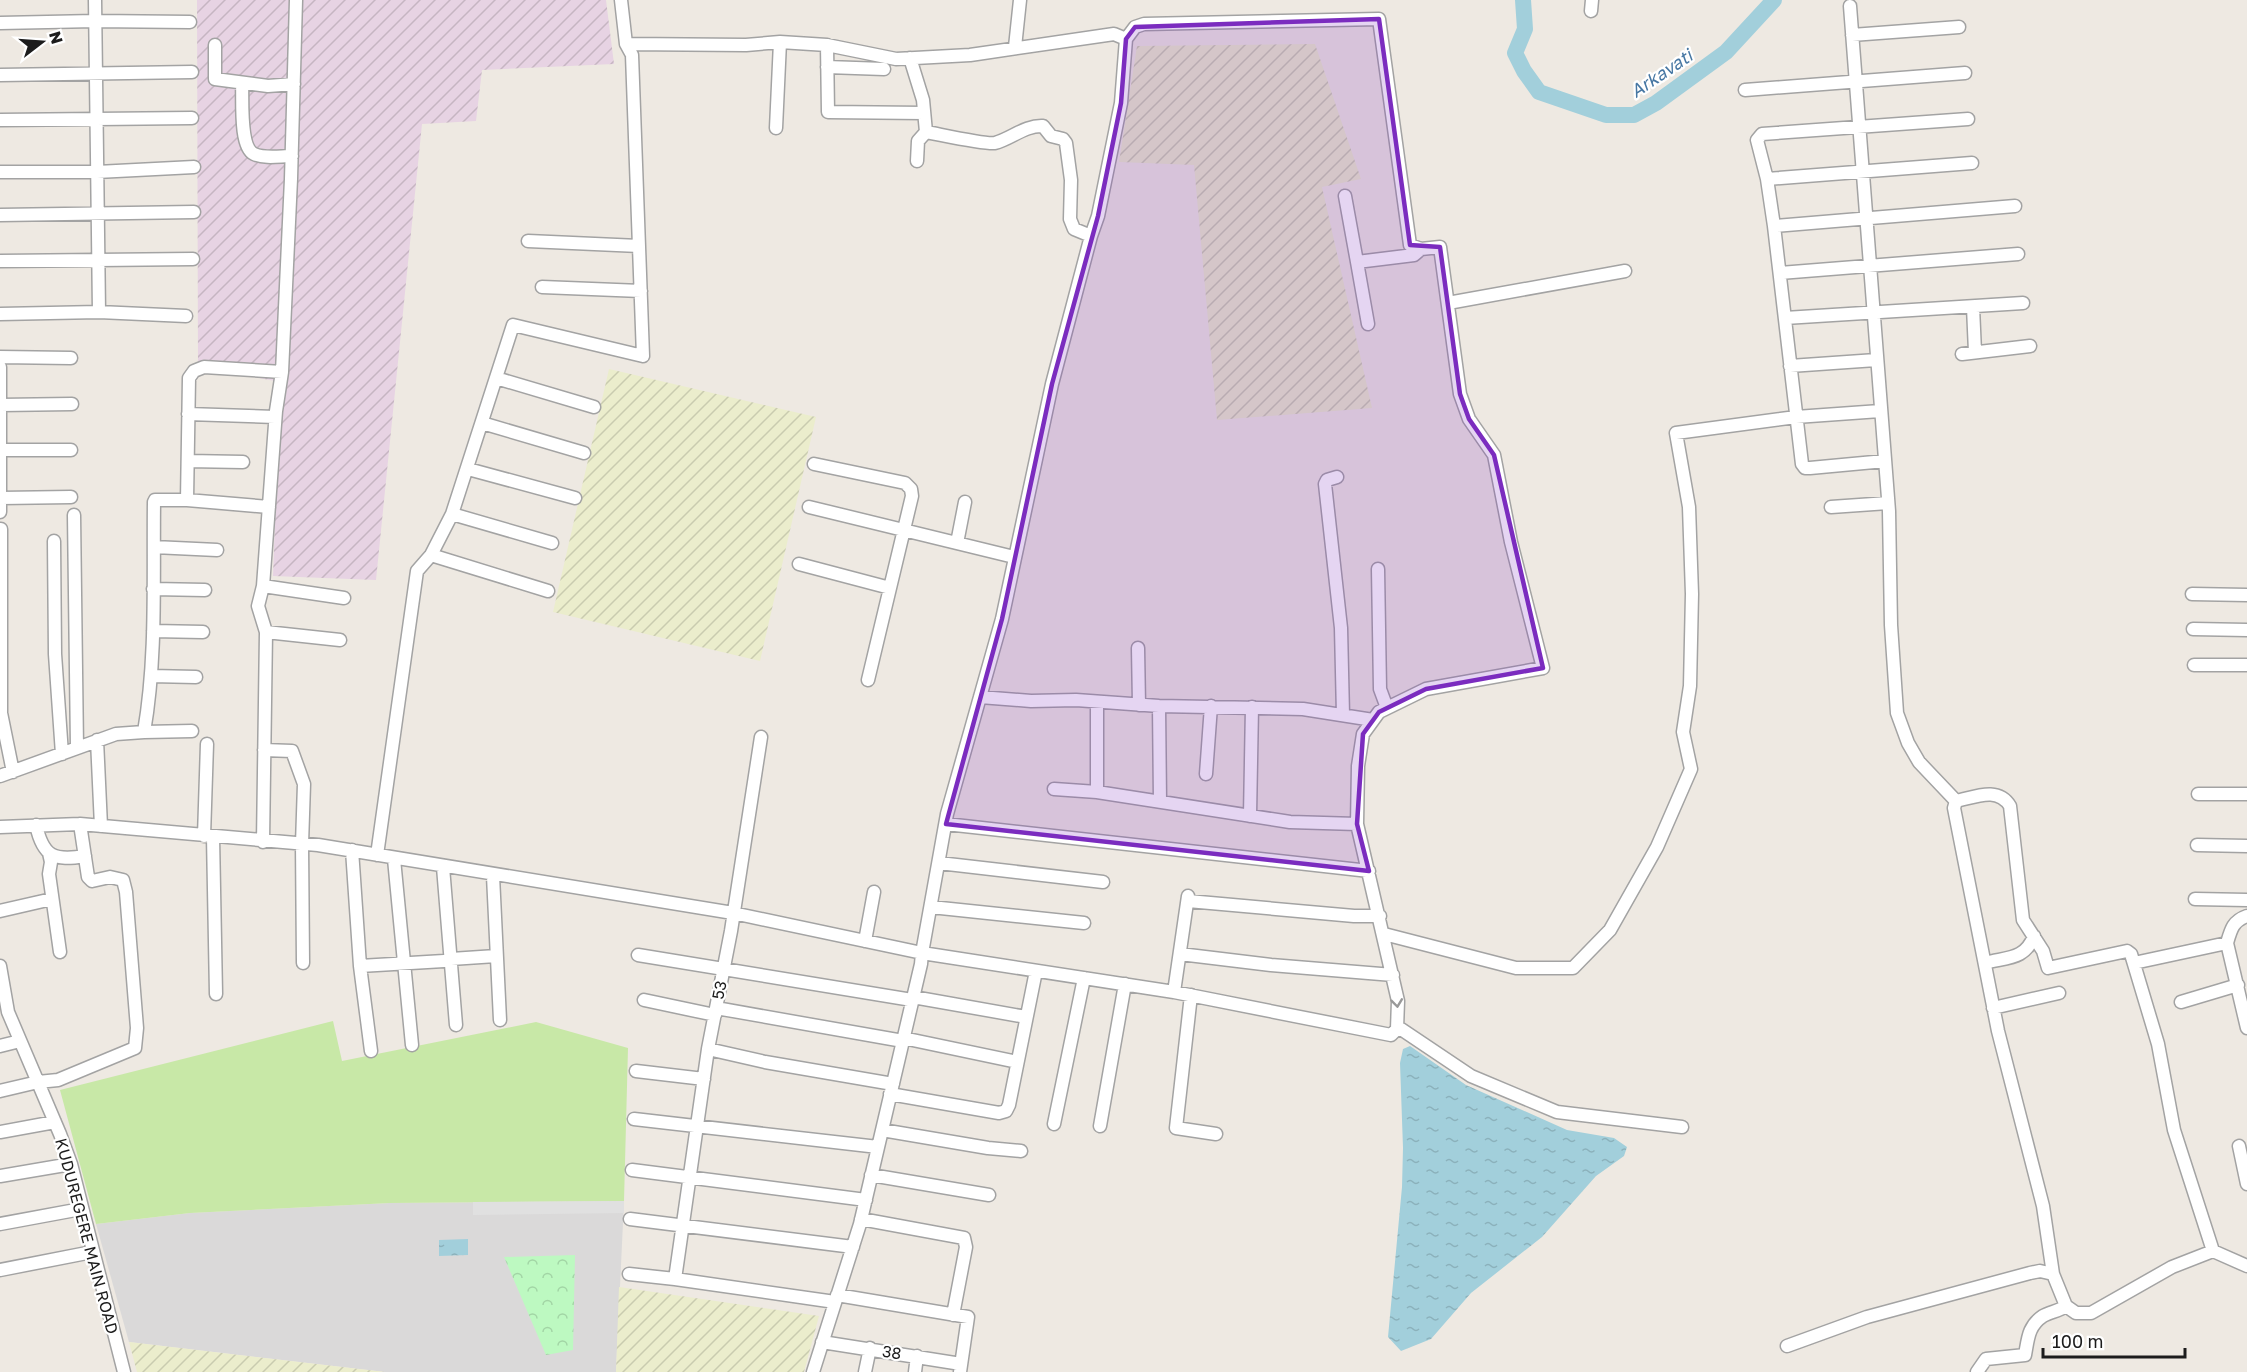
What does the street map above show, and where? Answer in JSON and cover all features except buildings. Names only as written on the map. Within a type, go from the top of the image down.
[{"type":"street","points":[[95,0],[99,312]]},
{"type":"street","points":[[263,842],[266,632],[258,606],[263,586],[275,417],[282,372],[292,156],[296,0]]},
{"type":"street","points":[[377,855],[417,571],[430,555],[452,514],[513,325],[644,356],[632,55],[626,44],[621,0]]},
{"type":"street","points":[[1015,47],[1020,0]]},
{"type":"street","points":[[1850,6],[1888,503],[1896,713],[1908,743],[1919,762],[1956,801]]},
{"type":"street","points":[[813,1372],[866,1200],[922,953],[946,824],[1002,619],[1052,384],[1098,216],[1121,104],[1126,39],[1135,27],[1144,24],[1379,19],[1410,245],[1421,249],[1440,247],[1460,394],[1469,419],[1494,455],[1511,542],[1543,668],[1426,689],[1378,712],[1363,735],[1358,766],[1357,824],[1398,1001],[1395,1031]]},
{"type":"street","points":[[0,23],[190,22]]},
{"type":"street","points":[[1852,36],[1959,27]]},
{"type":"street","points":[[626,44],[746,45],[780,42],[827,45],[896,59],[970,55],[1114,34],[1126,39]]},
{"type":"street","points":[[776,128],[780,42]]},
{"type":"street","points":[[215,45],[215,79],[268,86],[294,84]]},
{"type":"street","points":[[827,45],[828,112],[924,113]]},
{"type":"street","points":[[910,58],[923,100],[926,132],[918,141],[917,161]]},
{"type":"street","points":[[827,67],[884,69]]},
{"type":"street","points":[[0,75],[192,72]]},
{"type":"street","points":[[1744,90],[1965,73]]},
{"type":"street","points":[[242,83],[243,130],[246,146],[252,154],[262,157],[292,156]]},
{"type":"street","points":[[0,120],[192,118]]},
{"type":"street","points":[[1885,461],[1805,468],[1800,460],[1774,226],[1767,179],[1757,145],[1758,136],[1859,126],[1968,119]]},
{"type":"street","points":[[926,132],[994,143],[1010,135],[1043,126],[1051,136],[1063,139],[1066,143],[1071,180],[1070,219],[1074,229],[1091,236]]},
{"type":"street","points":[[1767,179],[1972,163]]},
{"type":"street","points":[[0,172],[97,172],[194,167]]},
{"type":"street","points":[[1345,196],[1368,324]]},
{"type":"street","points":[[1774,226],[2015,206]]},
{"type":"street","points":[[0,215],[194,212]]},
{"type":"street","points":[[528,242],[639,246]]},
{"type":"street","points":[[1357,262],[1414,255],[1421,249]]},
{"type":"street","points":[[1779,273],[2018,254]]},
{"type":"street","points":[[0,261],[193,259]]},
{"type":"street","points":[[1448,303],[1625,271]]},
{"type":"street","points":[[542,287],[641,291]]},
{"type":"street","points":[[1785,318],[2022,303]]},
{"type":"street","points":[[1972,307],[1969,353],[2030,346]]},
{"type":"street","points":[[0,314],[99,312],[186,316]]},
{"type":"street","points":[[0,357],[71,358]]},
{"type":"street","points":[[1790,366],[1876,360]]},
{"type":"street","points":[[0,367],[0,512]]},
{"type":"street","points":[[187,500],[190,374],[199,368],[282,372]]},
{"type":"street","points":[[496,378],[594,407]]},
{"type":"street","points":[[0,405],[72,404]]},
{"type":"street","points":[[1384,934],[1516,968],[1573,968],[1610,930],[1657,847],[1691,769],[1683,732],[1690,686],[1692,594],[1689,507],[1676,433],[1796,417],[1880,411]]},
{"type":"street","points":[[188,414],[275,417]]},
{"type":"street","points":[[482,423],[584,453]]},
{"type":"street","points":[[1,450],[71,450]]},
{"type":"street","points":[[188,461],[243,462]]},
{"type":"street","points":[[814,464],[905,483],[911,489],[912,496],[868,680]]},
{"type":"street","points":[[468,469],[574,498]]},
{"type":"street","points":[[1337,477],[1327,480],[1325,484],[1341,628],[1343,715]]},
{"type":"street","points":[[1,498],[71,498]]},
{"type":"street","points":[[144,732],[151,676],[155,500],[187,500],[269,507]]},
{"type":"street","points":[[957,543],[965,502]]},
{"type":"street","points":[[1831,507],[1888,503]]},
{"type":"street","points":[[809,507],[1014,557]]},
{"type":"street","points":[[452,514],[552,543]]},
{"type":"street","points":[[74,515],[77,748]]},
{"type":"street","points":[[1,530],[1,713],[13,772]]},
{"type":"street","points":[[54,542],[55,654],[62,754]]},
{"type":"street","points":[[154,547],[217,550]]},
{"type":"street","points":[[430,555],[548,591]]},
{"type":"street","points":[[799,564],[890,588]]},
{"type":"street","points":[[1378,569],[1380,689],[1387,708]]},
{"type":"street","points":[[263,586],[344,598]]},
{"type":"street","points":[[153,589],[205,591]]},
{"type":"street","points":[[2192,594],[2247,595]]},
{"type":"street","points":[[2193,630],[2247,630]]},
{"type":"street","points":[[153,631],[202,632]]},
{"type":"street","points":[[266,632],[340,640]]},
{"type":"street","points":[[1138,648],[1139,705]]},
{"type":"street","points":[[2194,665],[2247,665]]},
{"type":"street","points":[[151,676],[196,677]]},
{"type":"street","points":[[980,698],[1076,700],[1159,706],[1252,706],[1303,709],[1373,720]]},
{"type":"street","points":[[1096,792],[1097,702]]},
{"type":"street","points":[[1159,706],[1160,801]]},
{"type":"street","points":[[1206,774],[1211,706]]},
{"type":"street","points":[[1250,816],[1252,706]]},
{"type":"street","points":[[0,776],[116,734],[192,731]]},
{"type":"street","name":"53","points":[[675,1279],[708,1049],[731,931],[762,737]]},
{"type":"street","points":[[97,740],[100,826]]},
{"type":"street","points":[[207,744],[208,837],[216,994]]},
{"type":"street","points":[[264,750],[292,751],[304,784],[303,963]]},
{"type":"street","points":[[1054,789],[1096,792],[1290,822],[1357,824]]},
{"type":"street","points":[[1956,801],[1994,793],[2005,797],[2010,806],[2023,920],[2043,951],[2048,968],[2127,951],[2131,954],[2158,1044],[2174,1130],[2213,1251]]},
{"type":"street","points":[[2198,794],[2247,794]]},
{"type":"street","points":[[1956,801],[1954,808],[1993,1008],[2043,1206],[2053,1274],[2066,1306],[2076,1313],[2091,1313],[2172,1267],[2213,1251],[2247,1266]]},
{"type":"street","points":[[0,1091],[58,1080],[135,1048],[137,1028],[126,892],[123,880],[110,877],[92,881],[88,877],[80,824]]},
{"type":"street","points":[[0,827],[80,824],[352,850],[493,876],[733,913],[922,953],[1174,992],[1395,1031],[1471,1076],[1557,1112],[1682,1127]]},
{"type":"street","points":[[946,824],[1369,871]]},
{"type":"street","points":[[36,825],[40,843],[55,857],[63,860],[85,856]]},
{"type":"street","points":[[2197,845],[2247,846]]},
{"type":"street","points":[[352,850],[360,966],[370,1052]]},
{"type":"street","points":[[49,853],[51,862],[49,874],[60,952]]},
{"type":"street","points":[[394,859],[412,1045]]},
{"type":"street","points":[[939,863],[1103,882]]},
{"type":"street","points":[[443,867],[448,960],[456,1025]]},
{"type":"street","points":[[493,876],[500,1020]]},
{"type":"street","points":[[865,941],[874,891]]},
{"type":"street","points":[[1174,992],[1188,898],[1354,916],[1380,916]]},
{"type":"street","points":[[0,911],[52,899]]},
{"type":"street","points":[[2195,899],[2247,900]]},
{"type":"street","points":[[931,907],[1084,923]]},
{"type":"street","points":[[2247,916],[2236,921],[2232,926],[2227,943],[2247,1028]]},
{"type":"street","points":[[1985,963],[2023,953],[2029,948],[2034,936]]},
{"type":"street","points":[[2134,963],[2227,943]]},
{"type":"street","points":[[1180,954],[1271,965],[1393,975]]},
{"type":"street","points":[[638,955],[1026,1017]]},
{"type":"street","points":[[360,966],[496,956]]},
{"type":"street","name":"KUDUREGERE MAIN ROAD","points":[[0,966],[8,1012],[71,1164],[124,1372]]},
{"type":"street","points":[[708,1049],[988,1111],[1006,1111],[1009,1106],[1036,971]]},
{"type":"street","points":[[1054,1124],[1084,978]]},
{"type":"street","points":[[1100,1126],[1125,984]]},
{"type":"street","points":[[2181,1002],[2238,985]]},
{"type":"street","points":[[1993,1008],[2059,993]]},
{"type":"street","points":[[1191,995],[1176,1128],[1216,1134]]},
{"type":"street","points":[[644,1000],[903,1040],[1017,1062]]},
{"type":"street","points":[[0,1046],[20,1041]]},
{"type":"street","points":[[636,1071],[704,1079]]},
{"type":"street","points":[[634,1119],[878,1147]]},
{"type":"street","points":[[0,1132],[55,1122]]},
{"type":"street","points":[[882,1130],[988,1148],[1021,1151]]},
{"type":"street","points":[[2239,1146],[2247,1184]]},
{"type":"street","points":[[0,1176],[71,1164]]},
{"type":"street","points":[[632,1170],[866,1200]]},
{"type":"street","points":[[871,1175],[989,1195]]},
{"type":"street","points":[[0,1224],[81,1209]]},
{"type":"street","points":[[630,1219],[853,1247]]},
{"type":"street","points":[[861,1219],[964,1238],[966,1247],[953,1315]]},
{"type":"street","points":[[0,1270],[92,1252]]},
{"type":"street","points":[[1787,1346],[1878,1314],[2030,1273],[2040,1271],[2053,1274]]},
{"type":"street","points":[[628,1275],[836,1298],[968,1317],[961,1368]]},
{"type":"street","points":[[1977,1372],[1986,1359],[2025,1355],[2029,1329],[2044,1315],[2059,1311],[2066,1306]]},
{"type":"street","name":"38","points":[[822,1342],[917,1356],[961,1368]]},
{"type":"street","points":[[865,1372],[870,1348]]},
{"type":"street","points":[[915,1372],[917,1356]]},
{"type":"highlighted area","points":[[1379,19],[1410,245],[1440,247],[1460,394],[1469,419],[1494,455],[1543,668],[1426,689],[1379,712],[1363,734],[1357,824],[1369,871],[946,824],[1002,619],[1052,384],[1098,216],[1121,103],[1126,39],[1135,27]]},
{"type":"shaded area","points":[[197,0],[606,0],[614,64],[482,70],[476,121],[422,124],[376,580],[273,576],[280,382],[198,366]]},
{"type":"shaded area","points":[[624,1201],[616,1372],[385,1372],[129,1342],[96,1224],[190,1213],[390,1203]]},
{"type":"shaded area","points":[[624,1201],[624,1213],[473,1215],[473,1202]]},
{"type":"green space","points":[[1315,44],[1361,179],[1322,187],[1372,408],[1217,420],[1194,165],[1119,162],[1137,46]]},
{"type":"green space","points":[[609,369],[816,417],[760,661],[553,612]]},
{"type":"green space","points":[[333,1021],[342,1061],[536,1022],[628,1048],[624,1201],[390,1203],[190,1213],[96,1224],[60,1090]]},
{"type":"green space","points":[[575,1255],[573,1350],[546,1355],[504,1257]]},
{"type":"green space","points":[[619,1287],[819,1316],[804,1372],[616,1372]]},
{"type":"green space","points":[[129,1342],[385,1372],[137,1372]]},
{"type":"water","points":[[1410,1046],[1466,1085],[1567,1130],[1614,1138],[1627,1147],[1624,1156],[1596,1176],[1542,1237],[1471,1293],[1431,1339],[1401,1351],[1388,1337],[1402,1187],[1400,1063],[1403,1049]]},
{"type":"water","points":[[468,1239],[468,1255],[439,1256],[439,1240]]},
{"type":"waterway","name":"Arkavati","points":[[1523,0],[1525,29],[1515,53],[1539,92],[1606,115],[1634,115],[1656,103],[1726,52],[1774,0]]}]
